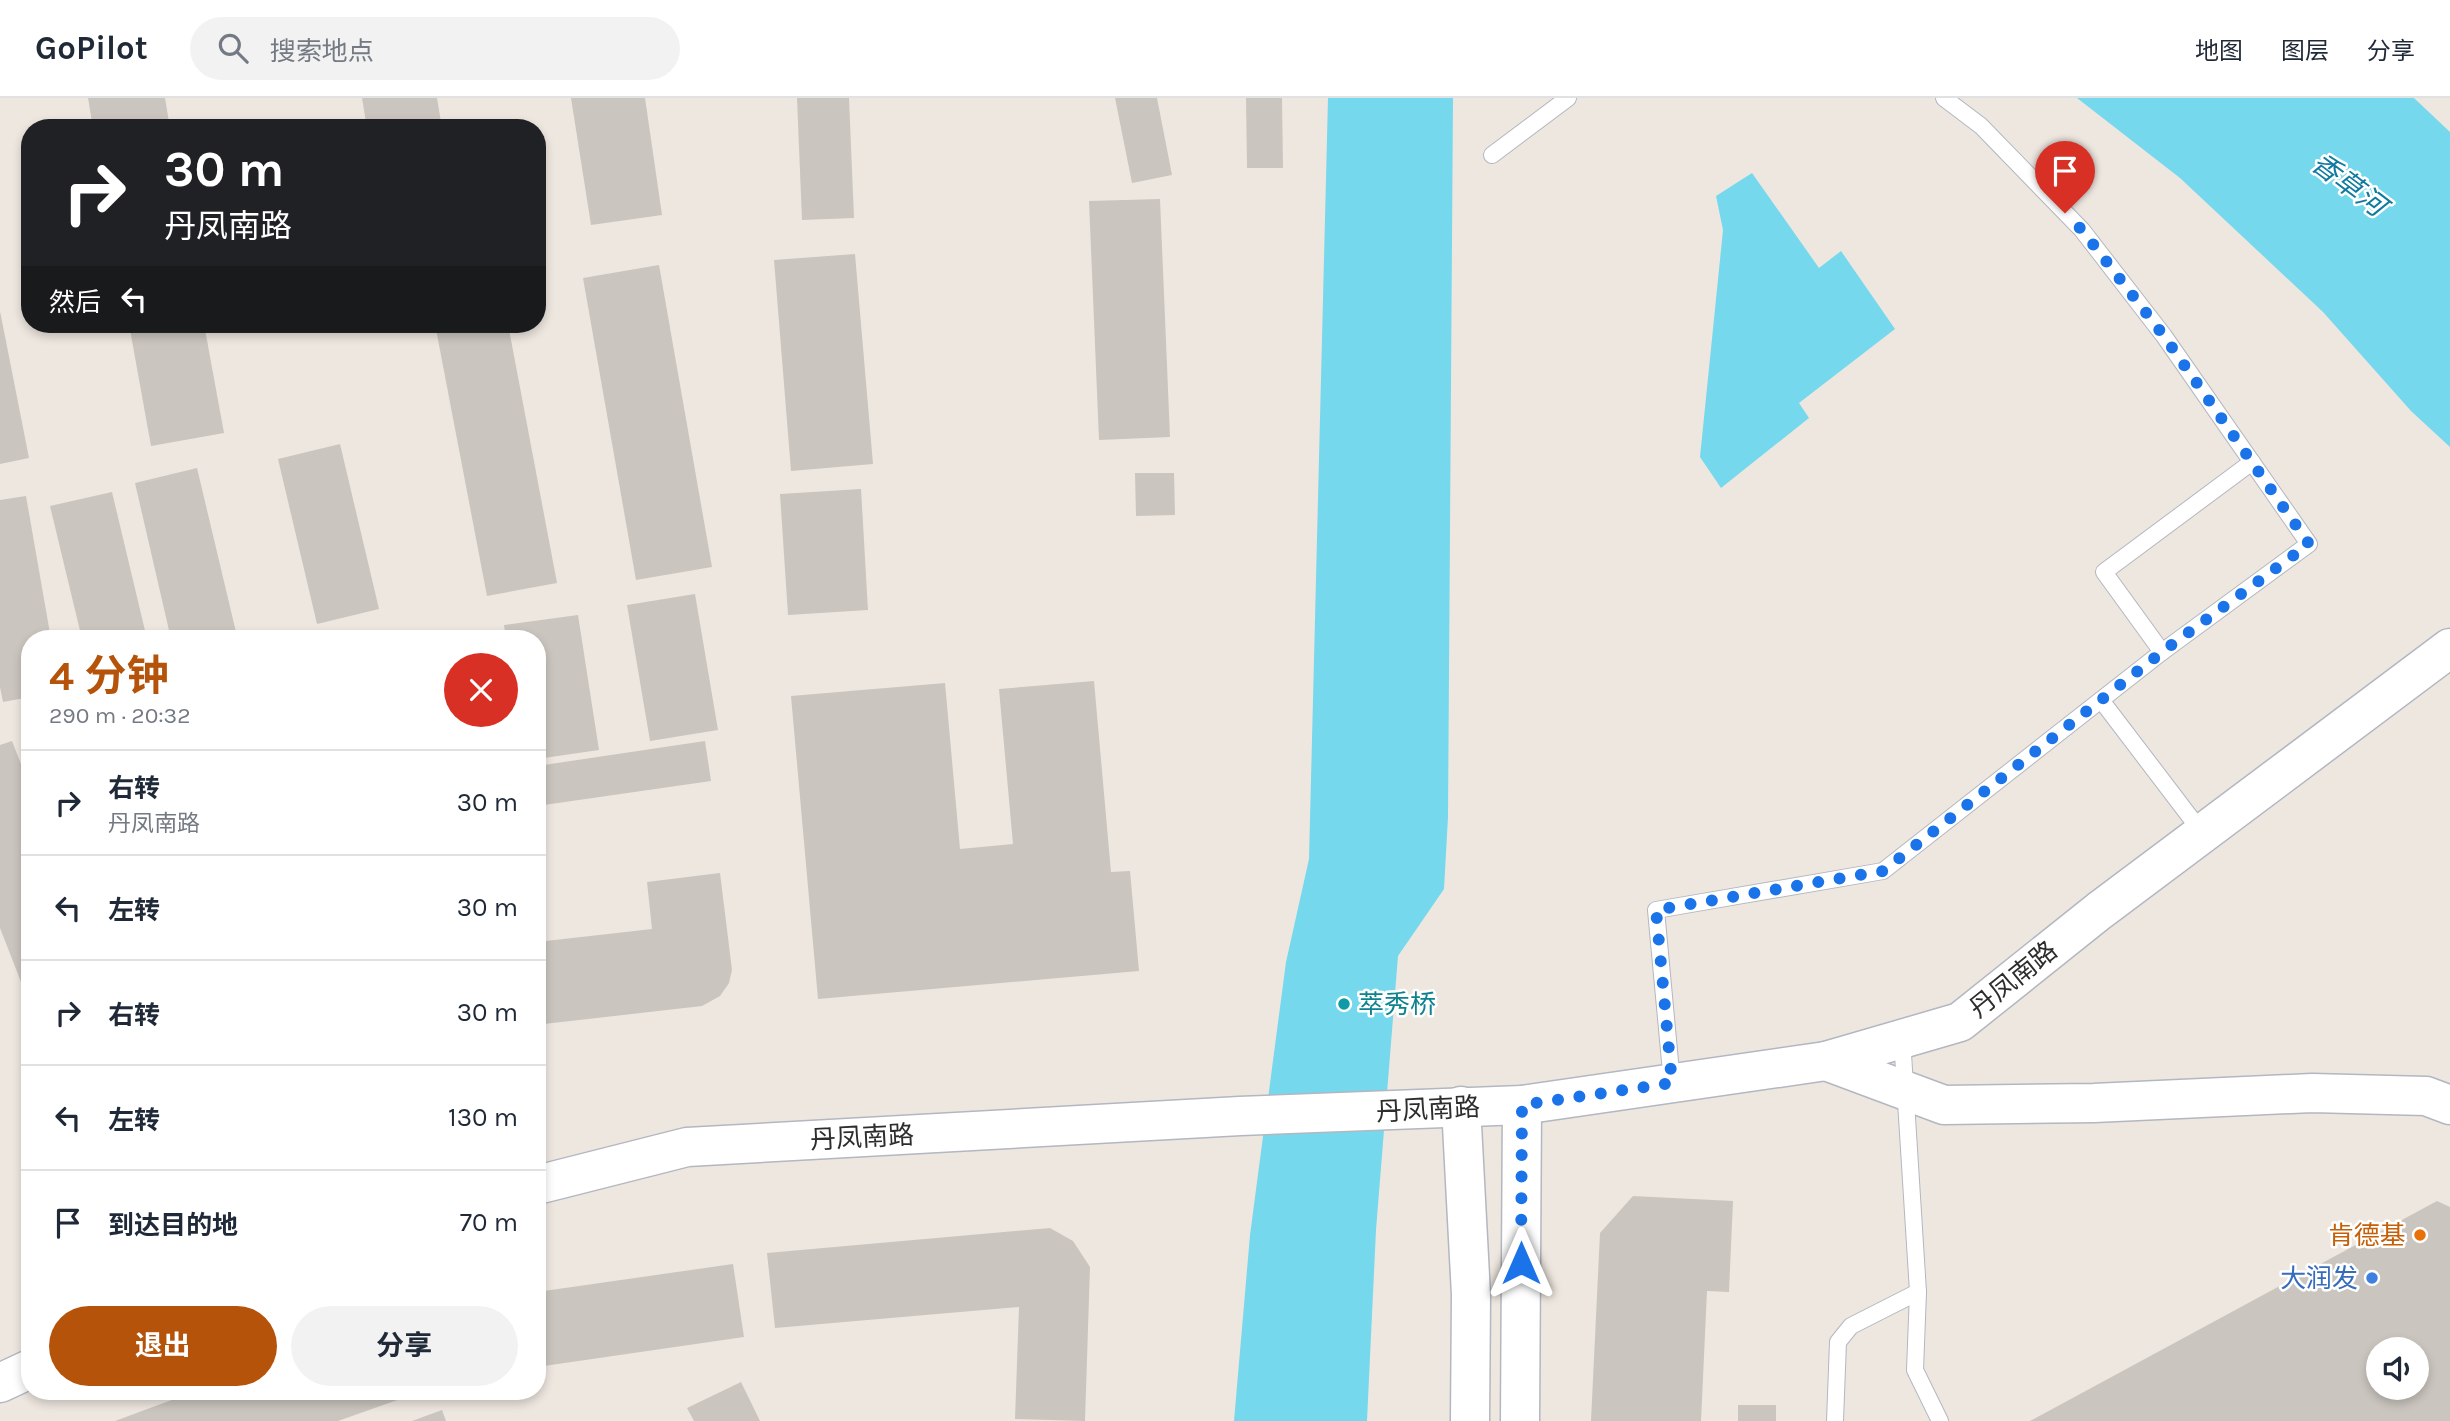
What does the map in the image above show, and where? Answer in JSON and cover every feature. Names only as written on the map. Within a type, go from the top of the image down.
[{"type":"main road","name":"丹凤南路","points":[[546,1183],[687,1147],[1240,1116],[1522,1105],[1826,1061],[1960,1022],[2099,911],[2448,655]]},
{"type":"main road","points":[[1826,1061],[1944,1105],[2094,1103],[2312,1093],[2426,1097],[2450,1105]]},
{"type":"main road","points":[[1520,1421],[1522,1105]]},
{"type":"main road","points":[[1461,1106],[1471,1295],[1470,1421]]},
{"type":"main road","points":[[0,1383],[21,1373]]},
{"type":"lane","points":[[1492,155],[1568,98]]},
{"type":"lane","points":[[1672,1083],[1656,910],[1883,871],[2162,652],[2309,544],[2164,336],[2082,230],[1981,126],[1944,98]]},
{"type":"lane","points":[[2162,652],[2104,572],[2252,462]]},
{"type":"lane","points":[[2101,701],[2203,834]]},
{"type":"lane","points":[[1902,1038],[1918,1292],[1915,1370],[1940,1421]]},
{"type":"lane","points":[[1835,1421],[1838,1342],[1851,1326],[1918,1292]]},
{"type":"water","points":[[1328,98],[1453,98],[1448,817],[1444,889],[1398,956],[1376,1230],[1367,1421],[1234,1421],[1250,1235],[1286,962],[1309,859]]},
{"type":"water","name":"香草河","points":[[2077,98],[2414,98],[2450,132],[2450,447],[2411,411],[2323,312],[2180,178]]},
{"type":"water","points":[[1752,173],[1819,268],[1841,251],[1895,329],[1799,403],[1809,418],[1721,488],[1700,457],[1723,230],[1716,196]]},
{"type":"building","points":[[88,98],[165,98],[168,119],[92,119]]},
{"type":"building","points":[[362,98],[437,98],[440,119],[366,119]]},
{"type":"building","points":[[571,98],[645,98],[662,215],[591,225]]},
{"type":"building","points":[[797,98],[849,98],[854,218],[802,220]]},
{"type":"building","points":[[1115,98],[1157,98],[1172,175],[1132,183]]},
{"type":"building","points":[[1246,98],[1282,98],[1283,168],[1247,168]]},
{"type":"building","points":[[1160,199],[1170,437],[1099,440],[1089,201]]},
{"type":"building","points":[[855,254],[873,464],[791,471],[774,260]]},
{"type":"building","points":[[659,265],[712,567],[636,580],[583,278]]},
{"type":"building","points":[[0,311],[29,458],[0,464]]},
{"type":"building","points":[[131,333],[206,333],[224,433],[151,446]]},
{"type":"building","points":[[437,333],[510,333],[557,583],[487,596]]},
{"type":"building","points":[[340,444],[379,609],[317,624],[278,459]]},
{"type":"building","points":[[197,468],[236,630],[169,630],[135,483]]},
{"type":"building","points":[[1135,473],[1174,473],[1175,515],[1136,516]]},
{"type":"building","points":[[861,489],[868,610],[788,615],[780,494]]},
{"type":"building","points":[[112,492],[145,630],[80,630],[50,506]]},
{"type":"building","points":[[26,496],[49,630],[21,630],[21,699],[3,702],[0,687],[0,500]]},
{"type":"building","points":[[695,594],[718,730],[650,741],[627,605]]},
{"type":"building","points":[[578,615],[599,750],[546,758],[546,630],[505,630],[504,625]]},
{"type":"building","points":[[1094,681],[1111,872],[1130,871],[1139,971],[818,999],[791,696],[945,683],[960,849],[1013,844],[999,689]]},
{"type":"building","points":[[12,741],[21,764],[21,982],[0,928],[0,745]]},
{"type":"building","points":[[705,741],[711,781],[546,805],[546,765]]},
{"type":"building","points":[[720,873],[732,970],[729,983],[720,996],[702,1006],[546,1024],[546,941],[652,929],[647,882]]},
{"type":"building","points":[[1633,1196],[1733,1201],[1729,1292],[1707,1291],[1701,1421],[1591,1421],[1600,1233]]},
{"type":"building","name":"大润发","points":[[2437,1201],[2450,1207],[2450,1421],[2030,1421]]},
{"type":"building","points":[[1050,1228],[1073,1241],[1090,1267],[1085,1421],[1015,1419],[1019,1307],[775,1328],[767,1253]]},
{"type":"building","points":[[733,1264],[744,1337],[546,1366],[546,1291]]},
{"type":"building","points":[[741,1382],[760,1421],[694,1421],[687,1408]]},
{"type":"building","points":[[172,1400],[397,1400],[338,1421],[115,1421]]},
{"type":"building","points":[[1738,1405],[1776,1405],[1776,1421],[1738,1421]]},
{"type":"building","points":[[442,1410],[446,1421],[412,1421]]},
{"type":"place","name":"萃秀桥","points":[[1344,1004]]},
{"type":"place","name":"肯德基","points":[[2420,1235]]},
{"type":"place","name":"大润发","points":[[2372,1278]]},
{"type":"route","points":[[1521,1263],[1522,1105],[1672,1083],[1656,910],[1883,871],[2162,652],[2309,544],[2164,336],[2082,230],[2065,213]]}]
